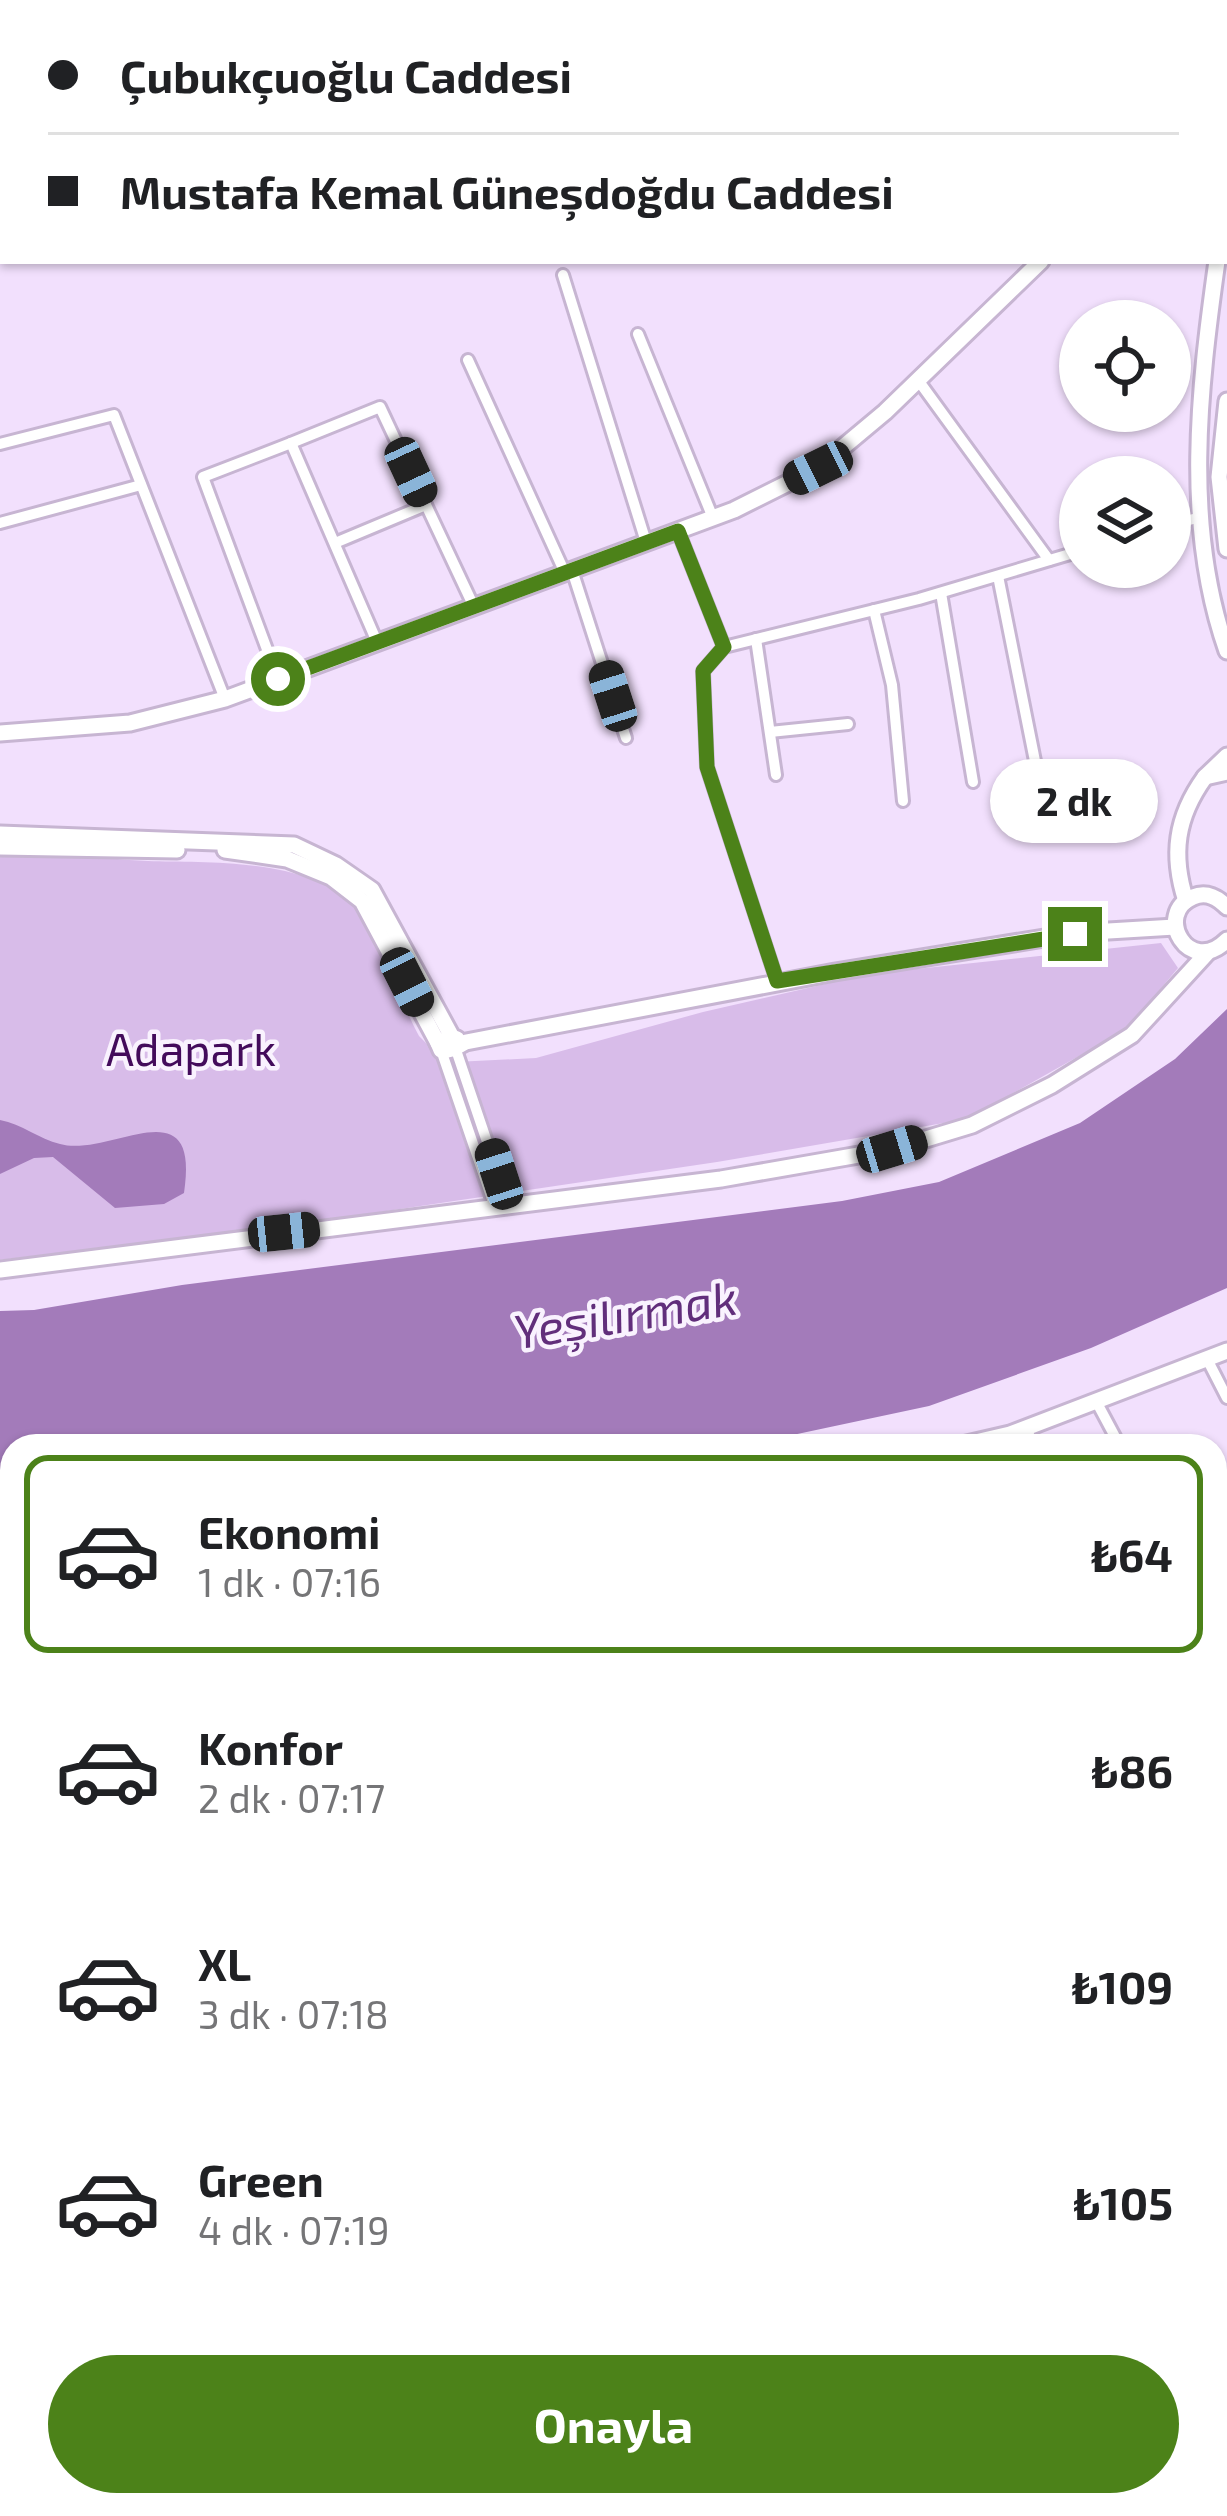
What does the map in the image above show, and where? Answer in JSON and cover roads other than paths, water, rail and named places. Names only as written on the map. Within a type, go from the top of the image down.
[{"type":"main road","points":[[0,733],[130,723],[225,699],[713,518],[818,468],[1038,264]]},
{"type":"main road","points":[[1217,264],[1200,417],[1201,517],[1205,563],[1227,651]]},
{"type":"main road","points":[[1227,400],[1219,477],[1227,549]]},
{"type":"main road","points":[[1186,901],[1177,873],[1176,844],[1190,799],[1204,777],[1227,756]]},
{"type":"main road","points":[[1204,777],[1227,772]]},
{"type":"main road","points":[[0,834],[294,844],[372,890],[450,1044]]},
{"type":"main road","points":[[0,847],[221,850],[287,859],[331,878],[362,901],[450,1044]]},
{"type":"main road","points":[[1208,952],[1190,949],[1175,927],[1179,908],[1204,895],[1214,896],[1227,907]]},
{"type":"main road","points":[[450,1044],[777,981],[1075,934],[1175,927]]},
{"type":"main road","points":[[0,1270],[721,1179],[892,1149],[972,1125],[1052,1085],[1132,1035],[1208,952],[1227,940]]},
{"type":"main road","points":[[1003,1434],[1227,1351]]},
{"type":"street","points":[[563,275],[646,542]]},
{"type":"street","points":[[638,334],[713,518]]},
{"type":"street","points":[[468,360],[568,571],[626,738]]},
{"type":"street","points":[[918,380],[1049,560]]},
{"type":"street","points":[[278,679],[203,477],[380,407],[474,607]]},
{"type":"street","points":[[0,444],[114,416],[225,699]]},
{"type":"street","points":[[291,443],[377,642]]},
{"type":"street","points":[[0,524],[141,485]]},
{"type":"street","points":[[334,544],[426,505]]},
{"type":"street","points":[[1191,520],[1201,517]]},
{"type":"street","points":[[678,531],[724,647]]},
{"type":"street","points":[[777,981],[707,767],[703,671],[724,647],[940,593],[1059,557]]},
{"type":"street","points":[[998,576],[1036,771]]},
{"type":"street","points":[[940,593],[973,782]]},
{"type":"street","points":[[874,610],[892,686],[903,801]]},
{"type":"street","points":[[756,639],[776,775]]},
{"type":"street","points":[[770,732],[848,724]]},
{"type":"street","points":[[450,1044],[502,1208]]},
{"type":"street","points":[[1207,1359],[1227,1398]]},
{"type":"street","points":[[1096,1401],[1114,1434]]},
{"type":"street","points":[[1026,1428],[1029,1434]]},
{"type":"water","name":"Yeşilırmak","points":[[1227,1009],[1227,1288],[1091,1348],[929,1406],[797,1434],[0,1434],[0,1311],[842,1201],[939,1182],[1080,1123],[1175,1059]]},
{"type":"water","points":[[0,1120],[52,1142],[80,1146],[147,1132],[165,1133],[179,1141],[186,1160],[184,1193],[164,1204],[115,1208],[53,1157],[34,1158],[0,1174]]},
{"type":"park label","name":"Adapark","points":[[191,1048]]}]
